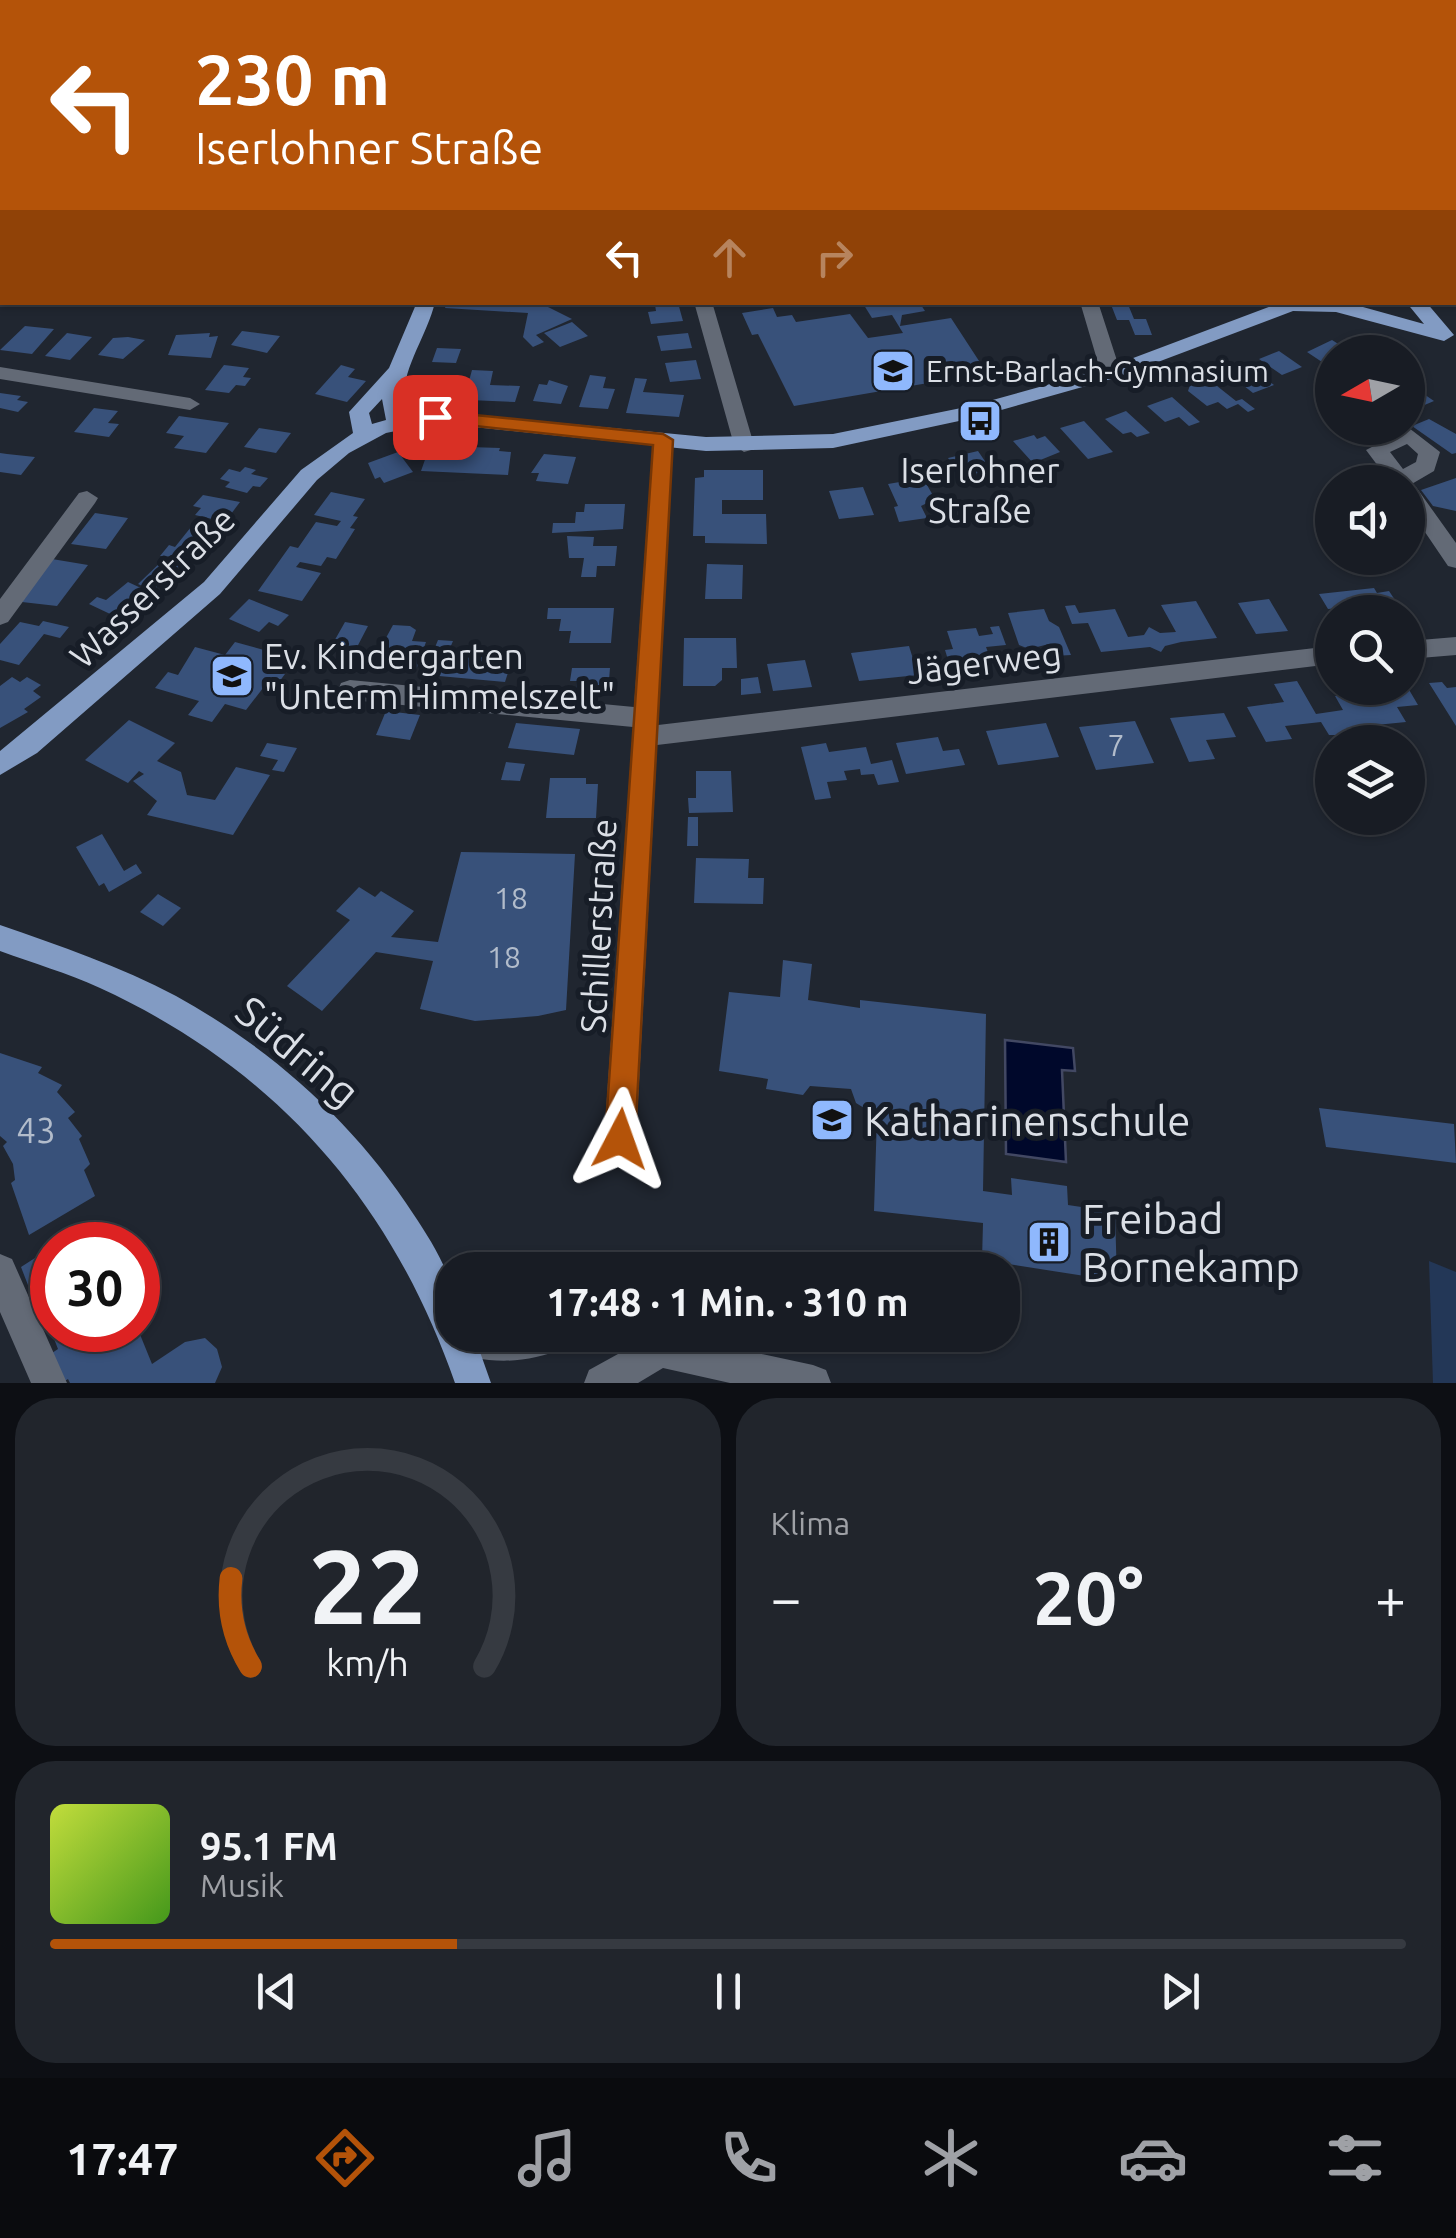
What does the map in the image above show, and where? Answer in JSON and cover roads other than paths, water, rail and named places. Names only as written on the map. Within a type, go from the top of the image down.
[{"type":"main road","points":[[397,424],[389,403],[396,372],[424,316],[426,305]]},
{"type":"main road","points":[[396,372],[359,412],[364,434],[435,417],[663,440],[744,445],[816,442],[973,412],[1111,373],[1293,305]]},
{"type":"main road","points":[[1316,305],[1337,306],[1450,339]]},
{"type":"main road","points":[[1399,305],[1450,339]]},
{"type":"main road","points":[[1418,305],[1450,339]]},
{"type":"main road","name":"Wasserstraße","points":[[0,764],[28,746],[160,637],[212,588],[309,475],[364,434]]},
{"type":"main road","name":"Wasserstraße","points":[[0,778],[28,746]]},
{"type":"main road","name":"Südring","points":[[0,938],[84,968],[167,1006],[285,1089],[358,1166],[395,1215],[435,1294]]},
{"type":"main road","name":"Südring","points":[[461,1352],[472,1383]]},
{"type":"street","points":[[704,305],[744,445]]},
{"type":"street","points":[[1090,305],[1111,373]]},
{"type":"street","points":[[0,373],[190,404]]},
{"type":"street","name":"Schillerstraße","points":[[620,1139],[663,440]]},
{"type":"street","points":[[0,616],[87,498]]},
{"type":"street","points":[[1425,516],[1456,560]]},
{"type":"street","points":[[1425,649],[1456,646]]},
{"type":"street","name":"Jägerweg","points":[[644,727],[1315,658]]},
{"type":"street","points":[[350,690],[644,727]]},
{"type":"street","points":[[0,1271],[49,1383]]},
{"type":"street","points":[[602,1383],[657,1352]]},
{"type":"street","points":[[670,1352],[813,1383]]},
{"type":"place","name":"Ernst-Barlach-Gymnasium","points":[[893,371]]},
{"type":"place","name":"Iserlohner Straße","points":[[980,421]]},
{"type":"place","name":"Ev. Kindergarten \"Unterm Himmelszelt\"","points":[[232,676]]},
{"type":"place","name":"Katharinenschule","points":[[832,1120]]},
{"type":"place","name":"Freibad Bornekamp","points":[[1049,1242]]}]
